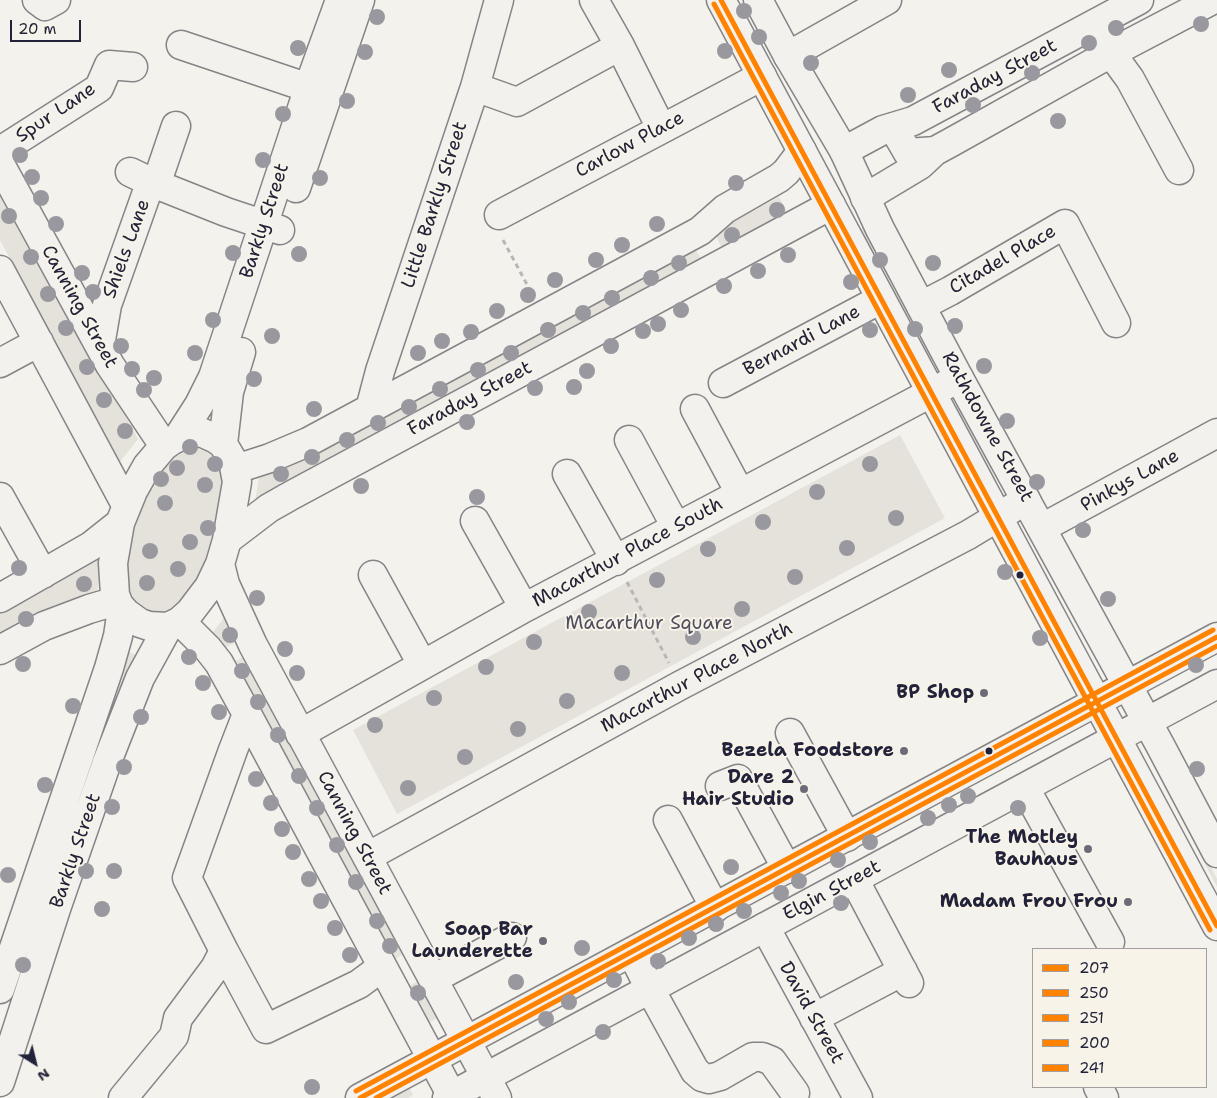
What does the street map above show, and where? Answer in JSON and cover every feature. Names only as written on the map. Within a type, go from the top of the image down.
[{"type":"street","points":[[37,0],[45,6],[56,0]]},
{"type":"street","name":"Barkly Street","points":[[223,444],[230,386],[309,88],[340,0]]},
{"type":"street","name":"Barkly Street","points":[[0,990],[109,668],[118,636],[119,605],[114,590],[113,563],[123,514],[147,466],[172,441],[198,405],[213,377],[360,0]]},
{"type":"street","name":"Little Barkly Street","points":[[370,409],[380,371],[475,87],[499,0]]},
{"type":"street","points":[[594,0],[620,46],[661,128]]},
{"type":"street","name":"Rathdowne Street","points":[[721,0],[1217,926]]},
{"type":"street","name":"Rathdowne Street","points":[[758,0],[788,56],[844,150],[877,223],[959,378],[1128,685],[1217,853]]},
{"type":"street","name":"Carlow Place","points":[[499,215],[762,76],[788,56],[887,0]]},
{"type":"street","name":"Faraday Street","points":[[844,150],[883,130],[913,121],[1139,0]]},
{"type":"street","name":"Faraday Street","points":[[865,198],[920,165],[935,151],[1212,0]]},
{"type":"street","points":[[1096,24],[1130,80],[1179,170]]},
{"type":"street","points":[[182,45],[309,88]]},
{"type":"street","points":[[475,87],[517,102],[620,46]]},
{"type":"street","name":"Spur Lane","points":[[0,151],[99,88],[110,65],[133,67]]},
{"type":"street","name":"Shiels Lane","points":[[142,178],[160,173],[176,126]]},
{"type":"street","name":"Faraday Street","points":[[893,127],[908,153],[935,151]]},
{"type":"street","points":[[831,205],[836,191],[844,150]]},
{"type":"street","name":"Faraday Street","points":[[236,470],[308,442],[700,231],[725,209],[779,178],[802,151]]},
{"type":"street","name":"Canning Street","points":[[0,164],[110,365],[172,441]]},
{"type":"street","name":"Shiels Lane","points":[[142,178],[226,212],[273,227]]},
{"type":"street","name":"Shiels Lane","points":[[100,346],[107,305],[146,195],[142,178]]},
{"type":"street","name":"Faraday Street","points":[[224,552],[269,508],[831,205]]},
{"type":"street","name":"Citadel Place","points":[[921,306],[1065,224],[1116,323]]},
{"type":"street","points":[[700,231],[718,266]]},
{"type":"street","points":[[0,270],[39,342],[123,514],[92,546],[0,598]]},
{"type":"street","name":"Bernardi Lane","points":[[723,382],[882,299]]},
{"type":"street","points":[[0,363],[39,342]]},
{"type":"street","name":"Macarthur Place South","points":[[300,734],[524,608],[959,378]]},
{"type":"street","points":[[695,409],[740,493]]},
{"type":"street","points":[[172,441],[195,432],[203,433],[223,444],[233,461],[236,470],[236,494],[224,552]]},
{"type":"street","name":"Pinkys Lane","points":[[1042,528],[1217,433]]},
{"type":"street","points":[[629,440],[676,527]]},
{"type":"street","points":[[567,474],[616,561]]},
{"type":"street","points":[[0,497],[43,574]]},
{"type":"street","name":"Macarthur Place North","points":[[367,857],[681,685],[968,535],[1026,500]]},
{"type":"street","points":[[475,521],[524,608]]},
{"type":"street","name":"Barkly Street","points":[[0,1082],[56,909],[107,762],[140,678],[174,624],[199,602],[209,587],[224,552]]},
{"type":"street","name":"Canning Street","points":[[224,552],[225,584],[253,645],[491,1087]]},
{"type":"street","points":[[373,575],[422,664]]},
{"type":"street","points":[[0,650],[44,626],[89,609],[119,605],[140,623],[157,628],[174,624]]},
{"type":"street","name":"Canning Street","points":[[174,624],[208,648],[218,663],[386,973],[450,1097]]},
{"type":"street","points":[[360,1098],[1217,638]]},
{"type":"street","points":[[218,663],[253,645]]},
{"type":"street","name":"Elgin Street","points":[[450,1097],[491,1087],[650,989],[1217,684]]},
{"type":"street","points":[[247,714],[232,750],[186,878],[266,1029],[386,973],[428,970],[512,937]]},
{"type":"street","points":[[790,733],[847,837]]},
{"type":"street","points":[[720,786],[738,779],[787,869]]},
{"type":"street","points":[[1025,788],[1110,942]]},
{"type":"street","points":[[889,814],[908,851]]},
{"type":"street","points":[[668,820],[715,908]]},
{"type":"street","points":[[814,1018],[906,977],[854,880]]},
{"type":"street","name":"David Street","points":[[765,928],[858,1098]]},
{"type":"street","points":[[131,1095],[174,1036],[178,1018],[215,968],[224,951]]},
{"type":"street","points":[[632,953],[695,1071],[702,1077],[709,1079],[720,1076],[753,1057],[762,1057],[772,1061],[795,1093]]},
{"type":"path","points":[[499,215],[499,232],[530,290]]},
{"type":"path","points":[[616,561],[681,685]]},
{"type":"shaded area","points":[[0,184],[138,439],[119,463],[0,240]]},
{"type":"shaded area","points":[[779,197],[792,220],[725,255],[714,232]]},
{"type":"shaded area","points":[[866,226],[934,359],[930,359],[927,356],[859,230]]},
{"type":"shaded area","points":[[692,244],[705,265],[254,509],[259,476]]},
{"type":"shaded area","points":[[960,404],[963,406],[998,484],[995,486],[955,410],[956,406]]},
{"type":"shaded area","name":"Macarthur Square","points":[[900,435],[945,518],[397,814],[353,730]]},
{"type":"shaded area","points":[[193,442],[222,458],[225,507],[204,573],[172,613],[155,616],[131,602],[124,584],[129,531],[158,465]]},
{"type":"shaded area","points":[[101,558],[103,560],[97,590],[0,642],[0,612]]},
{"type":"shaded area","points":[[228,612],[242,639],[221,650],[211,635]]},
{"type":"shaded area","points":[[119,648],[144,658],[121,712],[100,705]]},
{"type":"shaded area","points":[[251,653],[410,950],[388,963],[227,666]]},
{"type":"shaded area","points":[[1153,758],[1217,879],[1217,887],[1150,759]]},
{"type":"shaded area","points":[[425,977],[445,1014],[422,1026],[402,990]]},
{"type":"shaded area","points":[[407,1083],[413,1095],[408,1098],[379,1098]]},
{"type":"transit line","name":"250","points":[[721,0],[1217,926]]},
{"type":"transit line","name":"251","points":[[714,4],[1210,930]]},
{"type":"transit line","name":"241","points":[[356,1091],[1213,630]]},
{"type":"transit line","name":"207","points":[[360,1098],[1217,637]]},
{"type":"transit line","name":"200","points":[[376,1098],[1217,646]]},
{"type":"place","name":"BP Shop","points":[[984,693]]},
{"type":"place","name":"Bezela Foodstore","points":[[904,751]]},
{"type":"place","name":"Dare 2 Hair Studio","points":[[804,789]]},
{"type":"place","name":"The Motley Bauhaus","points":[[1088,849]]},
{"type":"place","name":"Madam Frou Frou","points":[[1128,902]]},
{"type":"place","name":"Soap Bar Launderette","points":[[543,941]]}]
